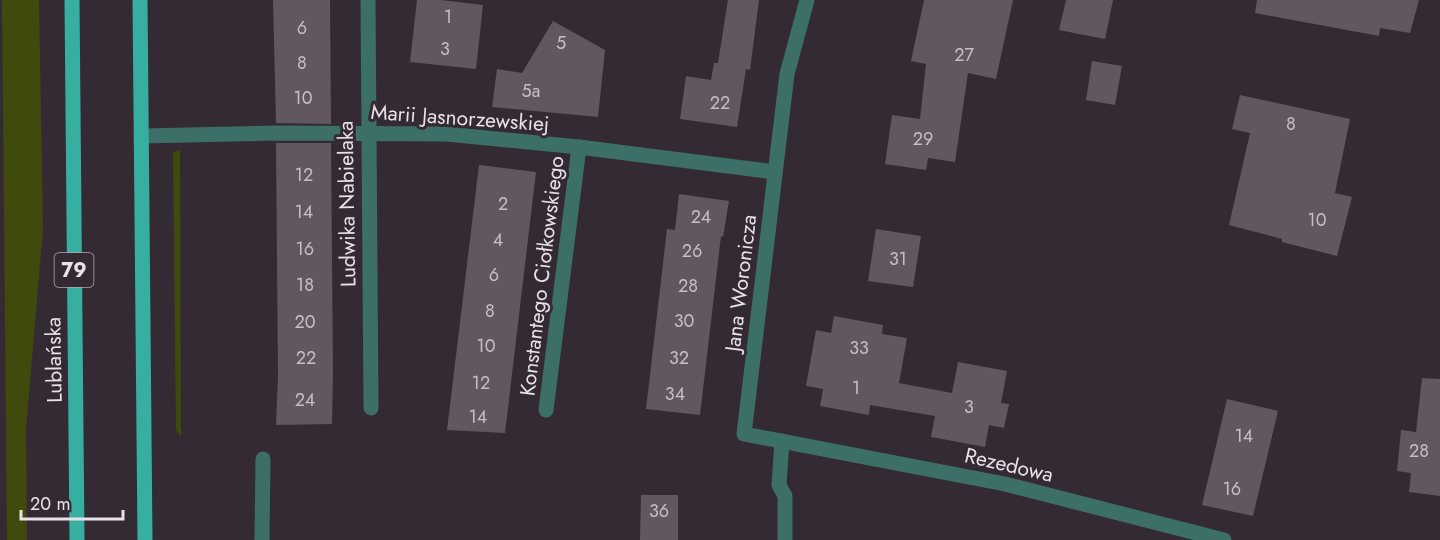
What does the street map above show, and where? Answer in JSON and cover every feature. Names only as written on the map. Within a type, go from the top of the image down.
[{"type":"main road","name":"Lublańska","points":[[72,0],[77,540]]},
{"type":"main road","points":[[140,0],[145,540]]},
{"type":"street","name":"Ludwika Nabielaka","points":[[368,0],[367,133],[371,408]]},
{"type":"street","name":"Jana Woronicza","points":[[782,441],[744,434],[788,74],[807,0]]},
{"type":"street","name":"Marii Jasnorzewskiej","points":[[142,136],[446,134],[579,147],[775,172]]},
{"type":"street","name":"Konstantego Ciołkowskiego","points":[[546,410],[579,147]]},
{"type":"street","points":[[782,441],[779,485],[785,496],[785,540]]},
{"type":"street","name":"Rezedowa","points":[[782,441],[1005,484],[1224,540]]},
{"type":"street","points":[[262,540],[263,459]]},
{"type":"green space","points":[[2,0],[39,0],[43,229],[26,429],[27,540],[7,540]]},
{"type":"green space","points":[[180,150],[181,437],[176,430],[173,153]]},
{"type":"building","points":[[273,0],[330,0],[331,124],[276,123]]},
{"type":"building","points":[[417,0],[441,0],[483,5],[476,69],[410,62]]},
{"type":"building","points":[[728,0],[759,0],[750,70],[746,69],[737,127],[680,119],[686,76],[711,80],[714,63],[718,63]]},
{"type":"building","points":[[924,0],[1013,0],[996,79],[968,73],[955,162],[928,158],[926,170],[885,164],[892,115],[920,119],[926,64],[911,61]]},
{"type":"building","points":[[1066,0],[1113,0],[1105,39],[1059,30]]},
{"type":"building","points":[[1257,0],[1419,0],[1410,33],[1380,28],[1379,36],[1255,13]]},
{"type":"building","points":[[553,21],[605,50],[598,117],[492,107],[497,69],[522,73]]},
{"type":"building","points":[[1092,61],[1122,66],[1115,105],[1086,100]]},
{"type":"building","points":[[1240,95],[1350,119],[1335,193],[1352,197],[1337,256],[1229,225],[1250,133],[1232,129]]},
{"type":"building","points":[[276,143],[331,143],[332,424],[276,425],[278,377]]},
{"type":"building","points":[[479,165],[536,172],[505,433],[447,430]]},
{"type":"building","points":[[679,194],[729,201],[723,237],[721,236],[700,415],[646,409],[667,229],[675,230]]},
{"type":"building","points":[[876,229],[921,236],[913,287],[868,281]]},
{"type":"building","points":[[834,316],[883,325],[882,334],[907,338],[899,383],[952,393],[958,362],[1007,371],[1001,403],[1009,404],[1004,428],[989,425],[985,447],[931,437],[935,416],[870,405],[869,415],[820,406],[823,389],[806,386],[816,330],[831,333]]},
{"type":"building","points":[[1422,378],[1440,379],[1440,496],[1409,492],[1411,473],[1397,471],[1401,430],[1416,432]]},
{"type":"building","points":[[1227,399],[1278,411],[1253,516],[1202,505]]},
{"type":"building","points":[[641,495],[678,495],[678,540],[640,540]]}]
